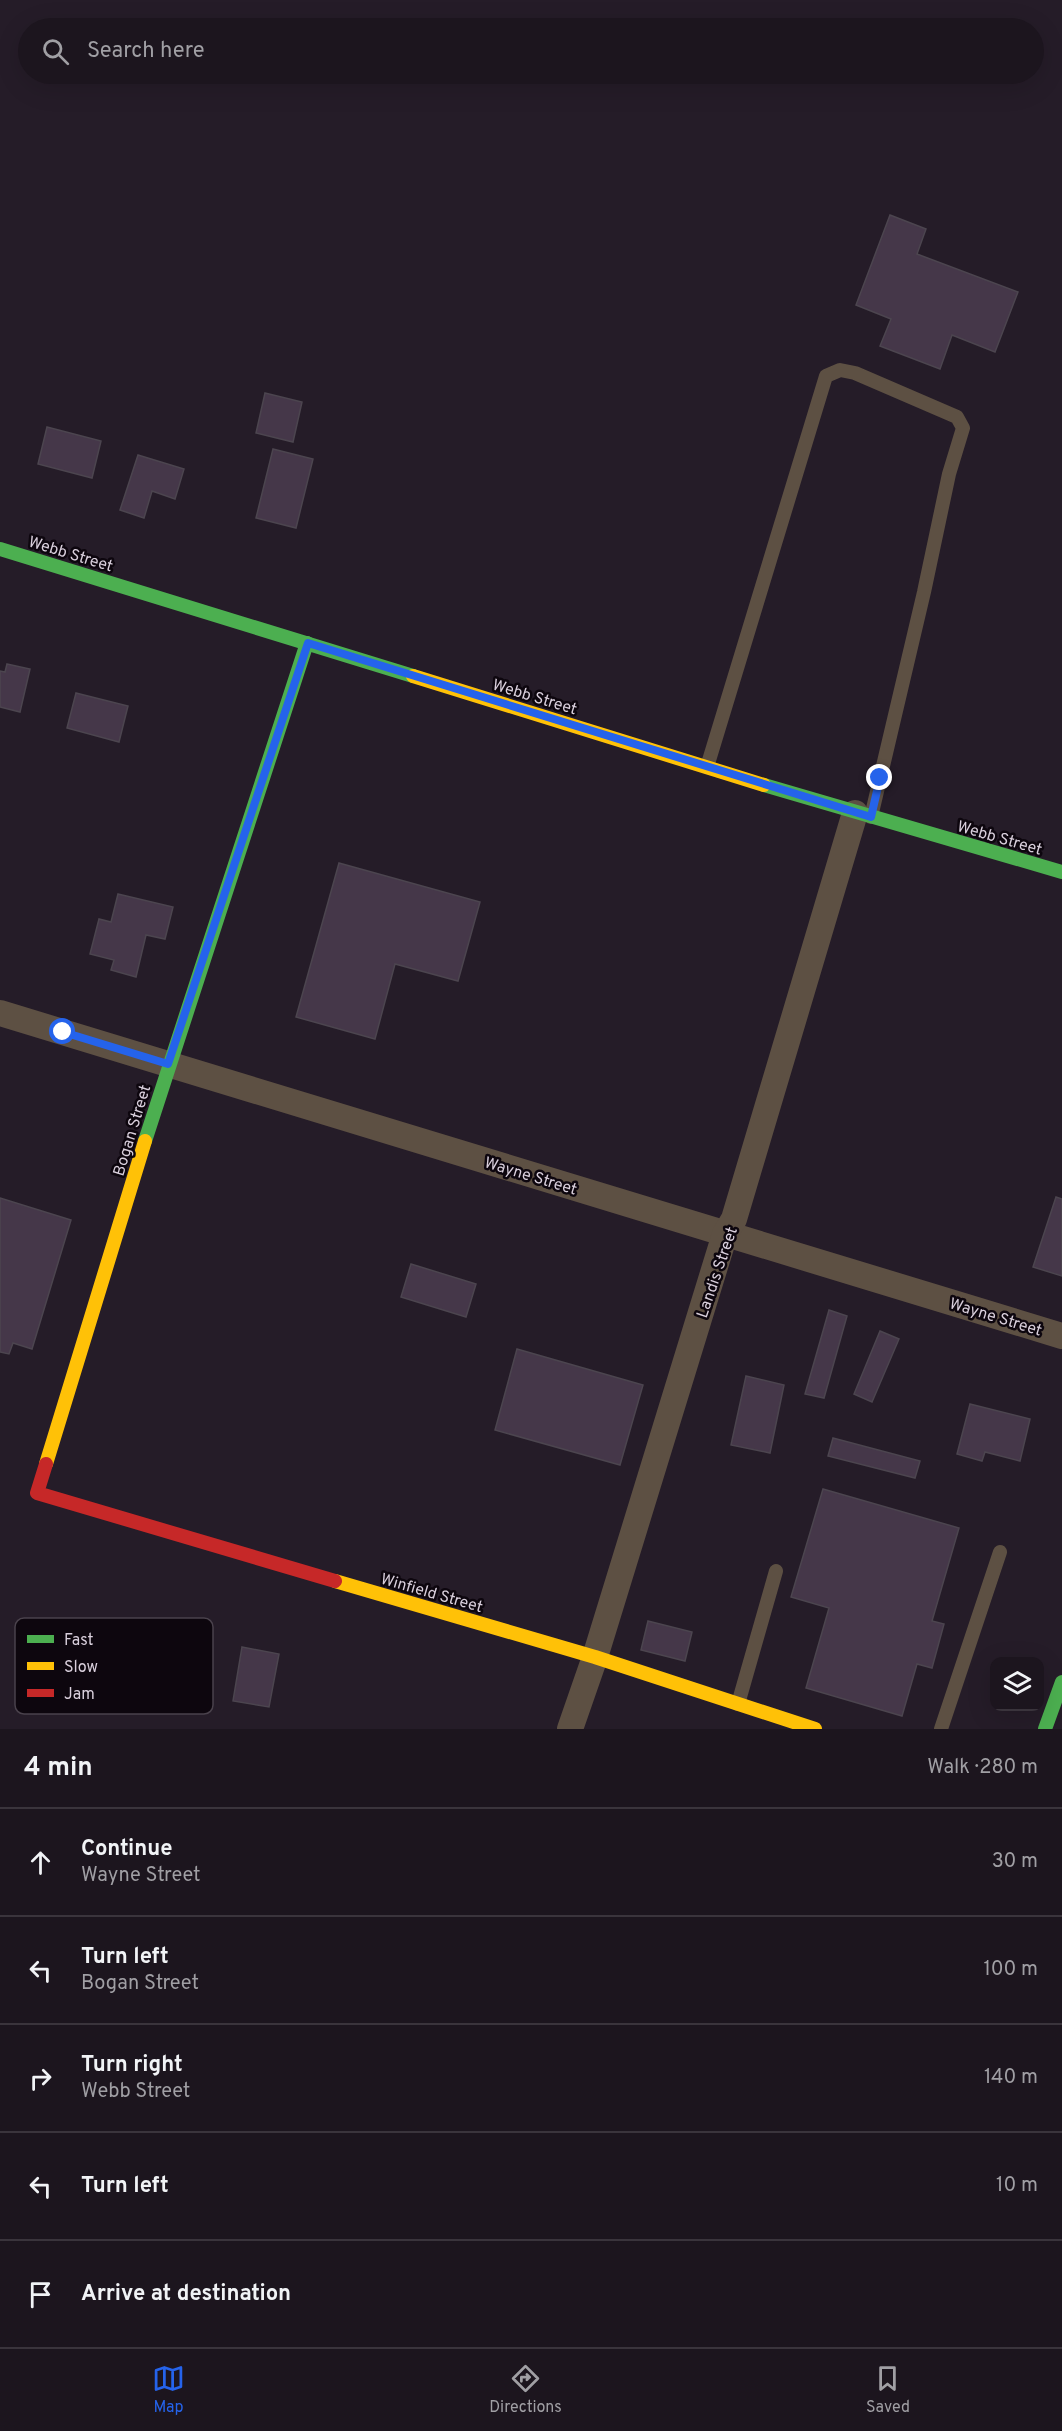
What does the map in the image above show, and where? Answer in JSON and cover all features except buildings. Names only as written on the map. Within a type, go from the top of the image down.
[{"type":"street","name":"Webb Street","points":[[0,549],[863,815],[1062,872]]},
{"type":"street","name":"Bogan Street","points":[[37,1493],[168,1064],[308,643]]},
{"type":"street","name":"Landis Street","points":[[570,1729],[595,1657],[725,1234],[734,1220],[863,815]]},
{"type":"street","name":"Wayne Street","points":[[0,1013],[1062,1336]]},
{"type":"street","name":"Winfield Street","points":[[37,1493],[595,1657],[815,1729]]},
{"type":"street","points":[[1045,1729],[1062,1682]]},
{"type":"lane","points":[[707,767],[826,376],[840,370],[855,374],[957,417],[963,428],[949,474],[924,592],[863,815]]},
{"type":"lane","points":[[941,1729],[1000,1552]]},
{"type":"lane","points":[[738,1704],[776,1571]]},
{"type":"traffic: fast","points":[[0,549],[413,676]]},
{"type":"traffic: fast","points":[[145,1141],[307,643]]},
{"type":"traffic: fast","points":[[764,785],[1062,872]]},
{"type":"traffic: fast","points":[[1045,1729],[1062,1682]]},
{"type":"traffic: slow","points":[[413,676],[764,785]]},
{"type":"traffic: slow","points":[[46,1464],[145,1141]]},
{"type":"traffic: slow","points":[[335,1581],[595,1657],[815,1729]]},
{"type":"traffic: jam","points":[[46,1464],[37,1493],[335,1581]]},
{"type":"route","points":[[63,1032],[168,1064],[308,643],[871,817],[880,778]]}]
